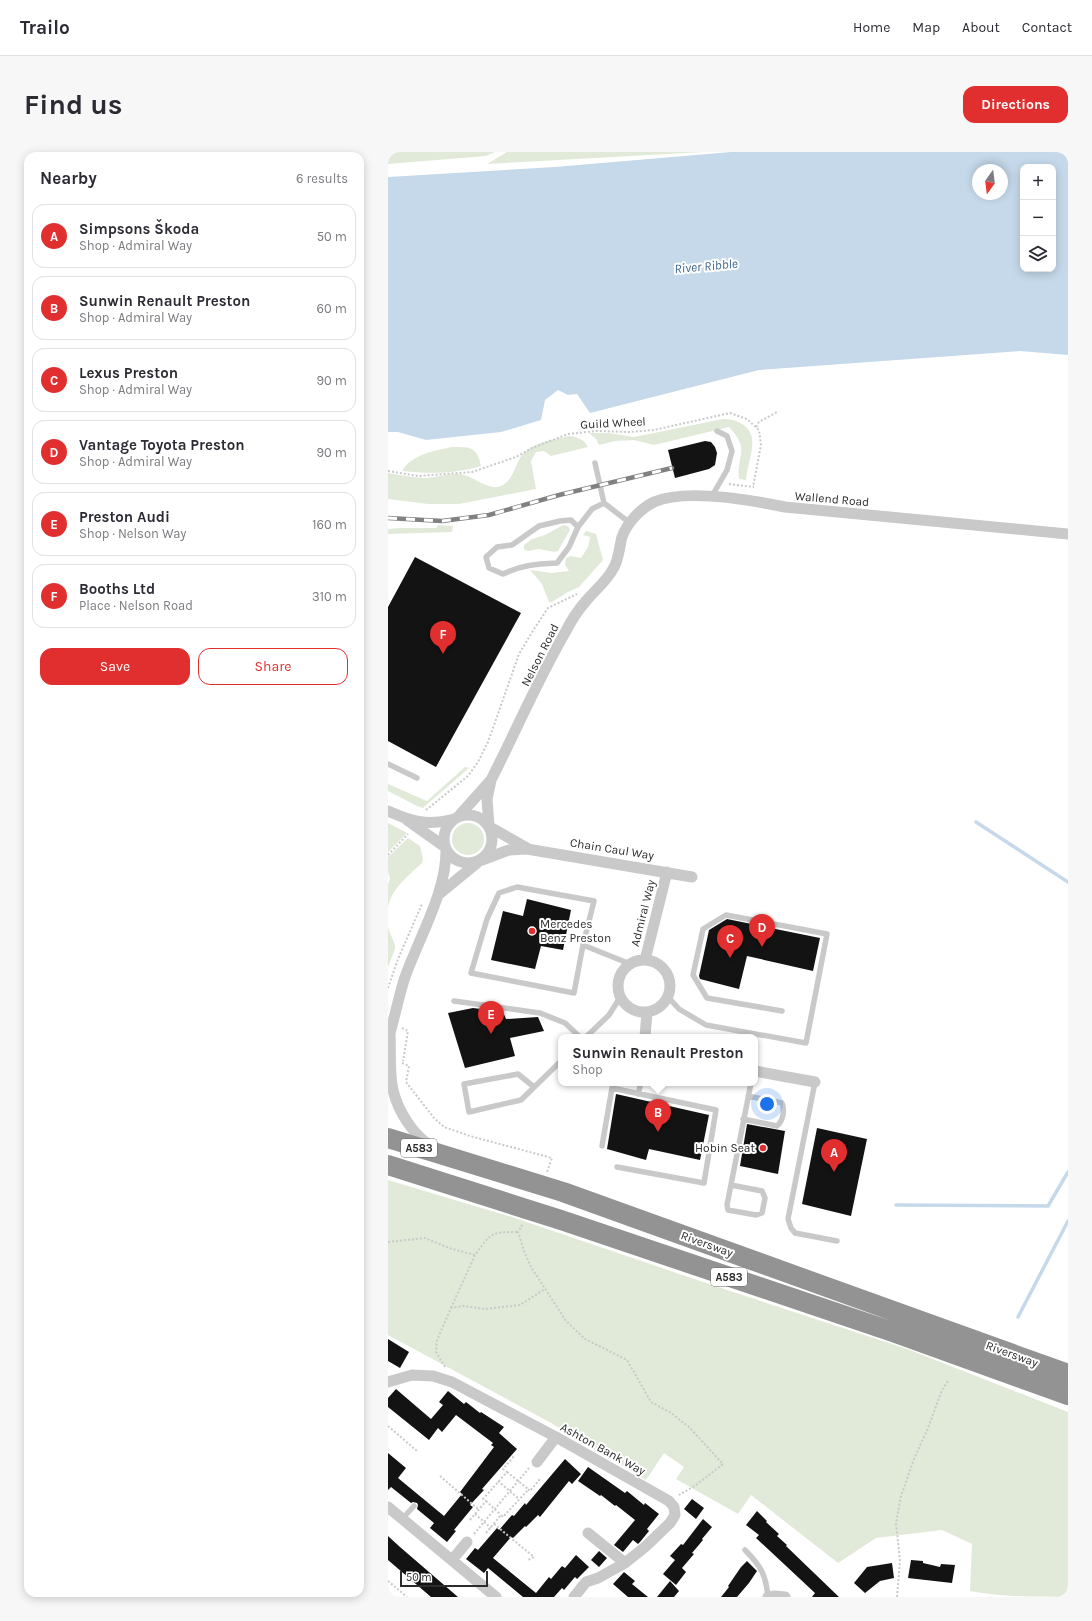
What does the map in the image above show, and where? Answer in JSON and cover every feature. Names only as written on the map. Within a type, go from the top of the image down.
[{"type":"highway","name":"Riversway","points":[[388,1138],[571,1195],[1068,1374]]},
{"type":"highway","name":"A583","points":[[388,1153],[538,1202],[561,1220]]},
{"type":"highway","name":"Riversway","points":[[388,1165],[561,1220],[893,1332],[1068,1395]]},
{"type":"street","name":"Wallend Road","points":[[620,549],[623,537],[630,523],[637,514],[653,503],[670,497],[712,496],[751,500],[785,507],[1068,534]]},
{"type":"street","name":"Nelson Road","points":[[490,826],[487,799],[491,780],[566,631],[585,602],[607,578],[614,567],[620,549]]},
{"type":"street","name":"Nelson Road","points":[[456,818],[491,780]]},
{"type":"street","points":[[388,811],[405,819],[446,848]]},
{"type":"street","points":[[405,819],[417,822],[433,823],[472,814],[484,820],[490,826],[493,841],[487,855],[438,895]]},
{"type":"street","points":[[456,818],[448,824],[445,832],[444,840],[446,848],[450,855],[456,860],[464,863],[472,863],[480,860]]},
{"type":"street","name":"Chain Caul Way","points":[[490,826],[513,842],[527,848],[692,876]]},
{"type":"street","points":[[446,848],[445,863],[438,895],[404,980],[389,1037],[393,1091],[401,1109],[417,1135],[429,1145],[449,1157]]},
{"type":"street","name":"Chain Caul Way","points":[[480,860],[509,850],[527,848]]},
{"type":"street","name":"Admiral Way","points":[[645,960],[667,872]]},
{"type":"street","name":"Admiral Way","points":[[630,964],[639,960],[645,960],[661,965],[667,972],[670,980],[668,997]]},
{"type":"street","points":[[630,964],[624,969],[618,986],[625,1003],[637,1010],[647,1012],[660,1006],[668,997]]},
{"type":"street","points":[[645,1034],[647,1012]]},
{"type":"street","points":[[758,1072],[815,1082]]},
{"type":"street","name":"Ashton Bank Way","points":[[388,1382],[412,1375],[432,1376],[452,1382],[556,1437],[669,1500]]},
{"type":"street","points":[[537,1462],[556,1437]]},
{"type":"street","points":[[574,1597],[586,1582],[598,1578],[625,1563],[645,1547],[670,1523],[674,1515],[674,1507],[669,1500]]},
{"type":"street","points":[[388,1507],[496,1597]]},
{"type":"street","points":[[588,1533],[625,1563]]},
{"type":"street","points":[[452,1560],[467,1542]]},
{"type":"street","points":[[768,1597],[785,1597]]},
{"type":"lane","points":[[712,496],[727,470],[732,450],[727,436],[717,431]]},
{"type":"lane","points":[[595,463],[604,504],[630,523]]},
{"type":"lane","points":[[578,527],[571,520],[539,526],[512,544],[497,547],[486,557],[489,568],[503,574],[517,567],[557,563],[569,546],[578,527],[592,509],[604,504]]},
{"type":"lane","points":[[388,764],[417,778]]},
{"type":"lane","points":[[517,887],[594,901],[583,945],[574,993],[471,973],[487,919],[499,893],[517,887]]},
{"type":"lane","points":[[758,1034],[806,1043],[827,934],[726,915],[703,929],[693,975],[707,998],[782,1011]]},
{"type":"lane","points":[[583,945],[630,964]]},
{"type":"lane","points":[[589,1034],[609,1015],[621,996]]},
{"type":"lane","points":[[668,997],[679,1009],[706,1025],[756,1034]]},
{"type":"lane","points":[[454,1001],[540,1013],[565,1023],[577,1034]]},
{"type":"lane","points":[[534,1087],[518,1074],[464,1084],[469,1112],[521,1100],[558,1065]]},
{"type":"lane","points":[[815,1082],[788,1220],[794,1233],[837,1241]]},
{"type":"lane","points":[[638,1094],[640,1086]]},
{"type":"lane","points":[[731,1185],[762,1191],[765,1198],[762,1213],[756,1215],[728,1210],[726,1205],[750,1086]]},
{"type":"lane","points":[[602,1146],[612,1088],[716,1110],[704,1183],[617,1167]]},
{"type":"lane","points":[[744,1119],[777,1126],[781,1123],[784,1108],[782,1103],[748,1096]]},
{"type":"lane","points":[[402,1519],[414,1506]]},
{"type":"lane","points":[[745,1550],[763,1571],[768,1597]]},
{"type":"path","points":[[754,487],[761,445],[759,430],[756,427],[759,422],[777,412]]},
{"type":"path","name":"Guild Wheel","points":[[388,471],[418,476],[472,472],[516,457],[532,448],[568,434],[596,431],[629,432],[654,430],[730,413],[747,419],[756,427]]},
{"type":"path","points":[[388,855],[411,832]]},
{"type":"path","points":[[388,988],[398,959],[424,899]]},
{"type":"path","points":[[402,1063],[409,1066],[406,1082],[434,1118],[444,1127],[470,1136],[552,1158],[546,1173]]},
{"type":"path","points":[[518,1232],[522,1226]]},
{"type":"path","points":[[452,1382],[436,1352],[437,1340],[451,1308],[475,1255],[488,1236],[501,1232],[518,1232]]},
{"type":"path","points":[[518,1232],[531,1267],[566,1320],[585,1339],[627,1360],[651,1402],[671,1413],[689,1427],[723,1464],[696,1485],[669,1500]]},
{"type":"path","points":[[388,1242],[425,1238],[449,1248],[475,1255]]},
{"type":"path","points":[[451,1308],[462,1306],[485,1309],[520,1305],[545,1289]]},
{"type":"path","points":[[897,1597],[900,1561],[896,1523],[902,1496],[914,1459],[928,1428],[942,1390],[948,1381]]},
{"type":"path","points":[[388,1426],[417,1451]]},
{"type":"path","points":[[514,1456],[503,1469],[530,1491],[540,1479]]},
{"type":"path","points":[[467,1542],[529,1468],[537,1462]]},
{"type":"path","points":[[507,1472],[483,1499],[494,1510],[503,1517],[528,1489]]},
{"type":"path","points":[[440,1476],[478,1510]]},
{"type":"path","points":[[498,1481],[519,1499]]},
{"type":"path","points":[[470,1520],[486,1501]]},
{"type":"path","points":[[475,1514],[491,1528]]},
{"type":"path","points":[[486,1533],[501,1515]]},
{"type":"path","points":[[494,1524],[534,1557],[528,1560]]},
{"type":"path","points":[[388,1581],[408,1597]]},
{"type":"green space","points":[[388,152],[495,152],[486,156],[388,164]]},
{"type":"green space","points":[[507,152],[704,152],[487,164]]},
{"type":"green space","points":[[723,419],[732,420],[742,424],[748,429],[751,435],[752,449],[746,480],[739,479],[741,447],[736,435],[729,427],[654,445],[634,440],[615,441],[599,445],[596,439],[589,433],[609,433],[634,437]]},
{"type":"green space","points":[[569,436],[580,439],[588,447],[551,456],[544,451],[536,452],[531,461],[536,489],[459,504],[428,504],[388,499],[388,473],[427,478],[461,474],[487,486],[501,486],[510,479],[522,455],[530,448],[541,443]]},
{"type":"green space","points":[[453,447],[472,449],[477,455],[481,466],[461,471],[442,473],[402,471],[406,465],[417,457]]},
{"type":"green space","points":[[438,525],[453,526],[452,532],[388,534],[388,529],[437,528]]},
{"type":"green space","points":[[563,525],[568,526],[570,530],[558,551],[551,552],[539,549],[528,551],[524,549],[524,545],[532,539],[545,535]]},
{"type":"green space","points":[[586,531],[596,534],[603,560],[579,587],[552,602],[549,602],[542,584],[530,570],[552,573],[569,571],[565,565],[566,558],[571,556],[581,558],[588,547],[590,537],[583,535]]},
{"type":"green space","points":[[465,767],[469,768],[423,808],[388,791],[388,784],[427,801]]},
{"type":"green space","points":[[388,823],[407,833],[388,852]]},
{"type":"green space","points":[[468,823],[479,828],[484,839],[479,850],[468,855],[457,850],[452,839],[457,828]]},
{"type":"green space","points":[[408,838],[420,846],[423,859],[422,863],[397,888],[388,907],[388,885],[390,879],[388,872],[388,857]]},
{"type":"green space","points":[[388,928],[395,945],[395,949],[388,967]]},
{"type":"green space","points":[[388,1180],[512,1217],[910,1350],[1068,1412],[1068,1597],[1006,1596],[970,1591],[972,1544],[942,1530],[876,1538],[838,1563],[751,1495],[738,1514],[676,1479],[684,1467],[664,1453],[646,1480],[551,1423],[388,1335]]},
{"type":"water","name":"River Ribble","points":[[731,152],[1068,152],[1068,355],[1020,351],[759,370],[590,413],[577,394],[568,395],[558,390],[545,400],[541,420],[501,432],[426,440],[398,432],[388,432],[388,177],[555,167]]},
{"type":"building","points":[[705,441],[711,442],[715,447],[717,453],[715,465],[709,469],[675,478],[668,450]]},
{"type":"building","points":[[415,557],[521,613],[436,767],[388,741],[388,607]]},
{"type":"building","name":"Mercedes Benz Preston","points":[[527,899],[571,910],[563,950],[541,946],[535,969],[491,960],[503,911],[523,916]]},
{"type":"building","points":[[727,919],[820,938],[813,971],[747,956],[739,989],[700,979],[699,976],[709,930]]},
{"type":"building","points":[[473,1008],[503,1012],[506,1019],[538,1017],[544,1031],[510,1038],[515,1056],[465,1068],[448,1013]]},
{"type":"building","points":[[616,1094],[709,1115],[700,1160],[649,1149],[646,1160],[607,1149]]},
{"type":"building","name":"Hobin Seat","points":[[747,1124],[785,1131],[778,1174],[740,1166]]},
{"type":"building","points":[[817,1128],[867,1139],[851,1216],[802,1204]]},
{"type":"building","points":[[388,1339],[409,1352],[400,1368],[388,1361]]},
{"type":"building","points":[[396,1389],[431,1419],[443,1405],[439,1402],[448,1391],[464,1404],[466,1402],[480,1413],[481,1412],[504,1427],[499,1433],[517,1449],[482,1489],[484,1490],[470,1505],[473,1507],[454,1530],[456,1531],[447,1542],[430,1528],[434,1523],[417,1509],[417,1503],[411,1503],[391,1487],[388,1490],[388,1453],[406,1468],[398,1478],[444,1516],[462,1494],[460,1492],[494,1447],[491,1445],[493,1443],[456,1415],[442,1432],[438,1428],[429,1440],[388,1407],[388,1398]]},
{"type":"building","points":[[565,1459],[581,1474],[572,1484],[569,1481],[540,1517],[538,1515],[513,1538],[511,1537],[493,1558],[536,1593],[549,1577],[551,1579],[562,1566],[565,1568],[576,1555],[589,1567],[577,1579],[575,1577],[564,1590],[562,1588],[554,1597],[523,1597],[488,1568],[484,1573],[466,1559],[475,1548],[478,1550],[497,1528],[499,1530],[525,1503],[526,1505]]},
{"type":"building","points":[[588,1467],[625,1493],[627,1491],[644,1505],[645,1503],[659,1514],[647,1529],[649,1531],[640,1542],[638,1544],[633,1540],[623,1552],[614,1545],[635,1520],[616,1505],[615,1506],[601,1495],[600,1496],[578,1481]]},
{"type":"building","points":[[692,1499],[704,1508],[696,1519],[684,1509]]},
{"type":"building","points":[[757,1511],[779,1534],[777,1536],[787,1545],[786,1546],[839,1597],[812,1597],[815,1593],[756,1538],[759,1535],[746,1525]]},
{"type":"building","points":[[703,1519],[712,1527],[692,1553],[694,1554],[682,1568],[686,1572],[676,1585],[663,1574],[675,1560],[670,1556],[681,1544],[683,1545]]},
{"type":"building","points":[[388,1536],[458,1597],[431,1597],[388,1560]]},
{"type":"building","points":[[599,1551],[607,1558],[599,1567],[591,1560]]},
{"type":"building","points":[[911,1560],[923,1561],[923,1563],[940,1567],[941,1564],[955,1565],[952,1583],[908,1578]]},
{"type":"building","points":[[747,1561],[757,1571],[749,1583],[737,1597],[721,1597],[741,1567]]},
{"type":"building","points":[[892,1563],[894,1578],[880,1581],[865,1593],[854,1583],[867,1567]]},
{"type":"building","points":[[624,1572],[635,1581],[632,1584],[648,1597],[628,1597],[613,1584]]},
{"type":"building","points":[[670,1581],[679,1591],[674,1597],[657,1597]]},
{"type":"waterway","points":[[976,822],[1068,882]]},
{"type":"waterway","points":[[896,1205],[1048,1206],[1068,1172]]},
{"type":"waterway","points":[[1018,1317],[1068,1221]]},
{"type":"railway","points":[[388,518],[442,521],[489,515],[559,495],[672,468]]},
{"type":"place","name":"Booths Ltd","points":[[443,654]]},
{"type":"place","name":"Mercedes Benz Preston","points":[[532,931]]},
{"type":"place","name":"Vantage Toyota Preston","points":[[762,947]]},
{"type":"place","name":"Lexus Preston","points":[[730,958]]},
{"type":"place","name":"Preston Audi","points":[[491,1034]]},
{"type":"place","name":"Sunwin Renault Preston","points":[[658,1132]]},
{"type":"place","name":"Hobin Seat","points":[[763,1148]]},
{"type":"place","name":"Simpsons Škoda","points":[[834,1172]]}]
